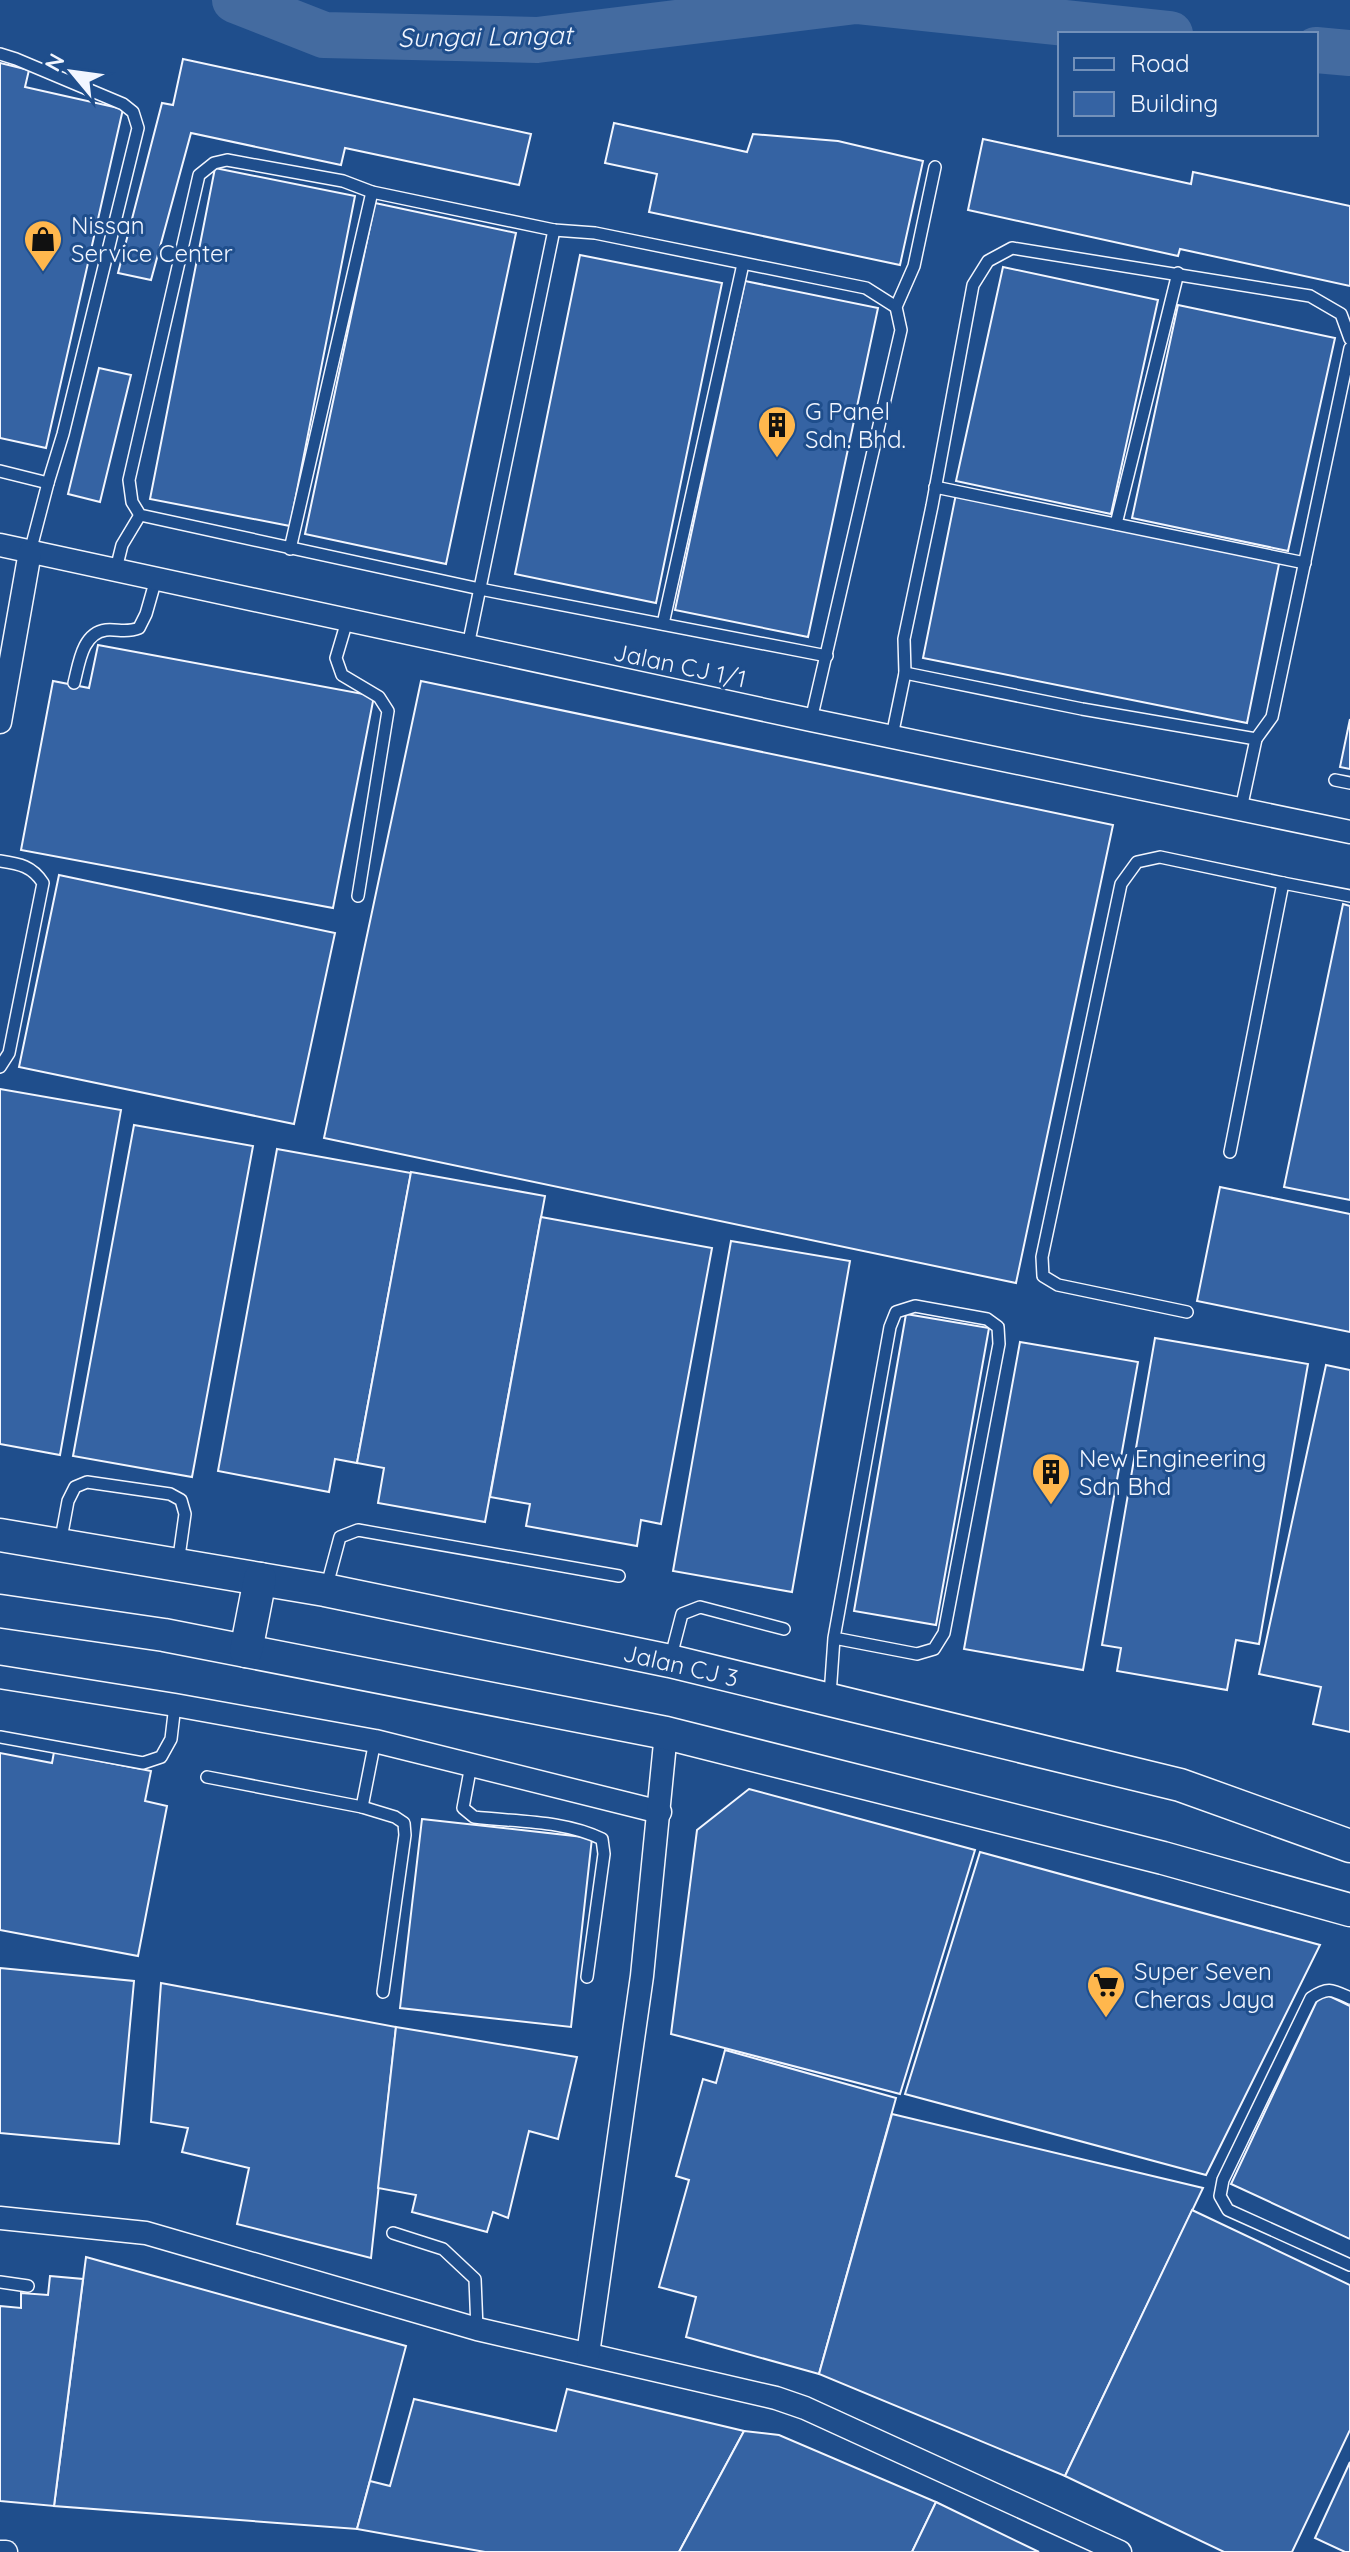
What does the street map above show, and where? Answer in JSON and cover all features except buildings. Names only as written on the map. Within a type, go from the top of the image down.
[{"type":"street","name":"Jalan CJ 1/1","points":[[0,545],[811,720],[1350,832]]},
{"type":"street","points":[[0,722],[30,552]]},
{"type":"street","name":"Jalan CJ 3","points":[[0,1535],[325,1590],[670,1661],[1180,1785],[1350,1846]]},
{"type":"street","points":[[246,1651],[260,1579]]},
{"type":"street","points":[[0,1611],[164,1635],[666,1733],[1163,1858],[1350,1910]]},
{"type":"street","points":[[0,1677],[375,1741],[660,1812]]},
{"type":"street","points":[[588,2354],[642,1976],[666,1733]]},
{"type":"street","points":[[0,2218],[146,2233],[477,2329],[776,2398],[805,2408],[1120,2552]]},
{"type":"street","points":[[0,2552],[6,2552]]},
{"type":"lane","points":[[0,54],[123,104],[133,112],[138,128],[63,434],[30,552]]},
{"type":"lane","points":[[827,656],[480,589],[140,515],[132,502],[129,480],[199,175],[214,163],[227,160],[343,181],[372,192],[554,230],[595,233],[866,288],[896,307]]},
{"type":"lane","points":[[811,720],[901,330],[896,307],[914,266],[935,167]]},
{"type":"lane","points":[[290,549],[372,192]]},
{"type":"lane","points":[[468,646],[554,230]]},
{"type":"lane","points":[[892,736],[905,673],[904,639],[973,285],[988,261],[1012,248],[1310,296],[1341,314],[1350,339]]},
{"type":"lane","points":[[663,624],[743,264]]},
{"type":"lane","points":[[1116,524],[1178,273]]},
{"type":"lane","points":[[1241,809],[1256,739],[1272,717],[1350,348]]},
{"type":"lane","points":[[0,471],[48,483]]},
{"type":"lane","points":[[935,487],[1305,563]]},
{"type":"lane","points":[[116,569],[122,545],[140,515]]},
{"type":"lane","points":[[74,683],[84,645],[94,634],[106,630],[130,632],[139,628],[156,579]]},
{"type":"lane","points":[[347,621],[336,658],[342,675],[379,697],[388,711],[358,896]]},
{"type":"lane","points":[[905,673],[1082,709],[1256,739]]},
{"type":"lane","points":[[1335,780],[1350,783]]},
{"type":"lane","points":[[1187,1312],[1058,1285],[1043,1276],[1042,1257],[1121,884],[1137,862],[1160,857],[1350,896]]},
{"type":"lane","points":[[0,861],[22,864],[36,873],[43,883],[9,1053],[0,1067]]},
{"type":"lane","points":[[1230,1152],[1283,883]]},
{"type":"lane","points":[[830,1701],[834,1638],[890,1327],[896,1312],[915,1306],[987,1319],[998,1327],[999,1344],[944,1633],[934,1649],[917,1654],[834,1638]]},
{"type":"lane","points":[[60,1545],[68,1501],[75,1487],[87,1482],[170,1494],[181,1500],[185,1514],[178,1565]]},
{"type":"lane","points":[[325,1590],[340,1537],[358,1530],[619,1576]]},
{"type":"lane","points":[[670,1661],[682,1614],[690,1609],[700,1607],[784,1629]]},
{"type":"lane","points":[[0,1737],[143,1763],[161,1757],[171,1739],[175,1705]]},
{"type":"lane","points":[[362,1807],[375,1741]]},
{"type":"lane","points":[[471,1765],[463,1808],[474,1817],[565,1827],[602,1839],[604,1854],[587,1977]]},
{"type":"lane","points":[[207,1777],[362,1807],[395,1817],[404,1823],[405,1835],[383,1992]]},
{"type":"lane","points":[[1350,1998],[1323,1990],[1311,1998],[1223,2180],[1220,2196],[1228,2210],[1350,2265]]},
{"type":"lane","points":[[393,2233],[443,2249],[475,2279],[477,2329]]},
{"type":"lane","points":[[0,2282],[28,2286]]},
{"type":"waterway","name":"Sungai Langat","points":[[235,0],[324,35],[537,40],[856,1],[1151,32]]},
{"type":"waterway","name":"Sungai Langat","points":[[1318,50],[1350,53]]},
{"type":"place","name":"Nissan Service Center","points":[[43,273]]},
{"type":"place","name":"G Panel Sdn. Bhd.","points":[[777,459]]},
{"type":"place","name":"New Engineering Sdn Bhd","points":[[1051,1506]]},
{"type":"place","name":"Super Seven Cheras Jaya","points":[[1106,2019]]}]
